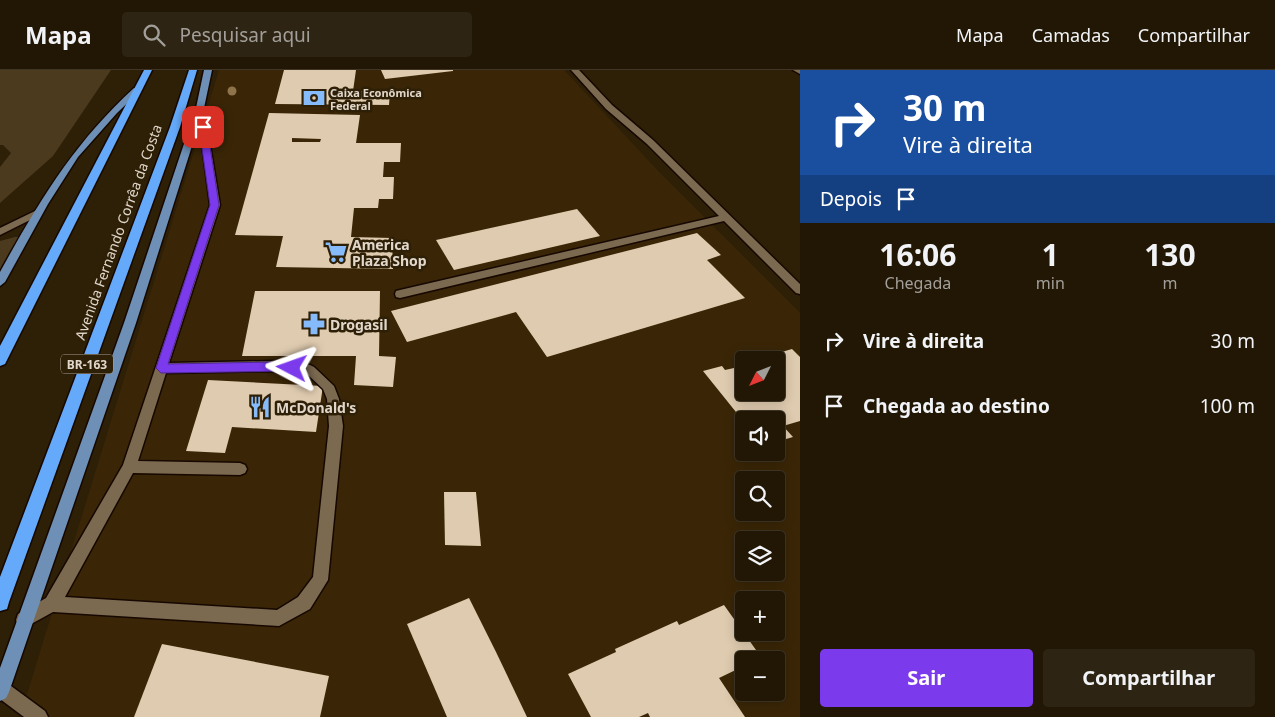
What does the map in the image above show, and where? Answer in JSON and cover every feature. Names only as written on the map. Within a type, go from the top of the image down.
[{"type":"highway","points":[[0,360],[136,90],[148,70]]},
{"type":"highway","name":"Avenida Fernando Corrêa da Costa","points":[[0,602],[174,127],[193,70]]},
{"type":"main road","points":[[0,690],[130,323],[200,108],[208,70]]},
{"type":"main road","points":[[0,282],[37,213],[91,133],[109,113],[136,90]]},
{"type":"street","points":[[575,70],[608,107],[650,142],[800,290]]},
{"type":"street","points":[[24,620],[52,604],[129,467],[215,205],[200,108]]},
{"type":"street","points":[[0,232],[37,213]]},
{"type":"street","points":[[400,294],[726,217]]},
{"type":"street","points":[[52,604],[280,618],[304,603],[320,580],[336,426],[334,399],[328,386],[310,370],[274,366],[161,368]]},
{"type":"street","points":[[129,467],[240,469]]},
{"type":"street","points":[[0,690],[40,717]]},
{"type":"shaded area","points":[[0,70],[111,70],[53,156],[0,203],[0,167],[11,153],[3,145],[0,145]]},
{"type":"shaded area","points":[[219,70],[564,70],[661,174],[800,313],[800,717],[20,717]]},
{"type":"shaded area","points":[[20,237],[0,275],[0,241]]},
{"type":"building","name":"Caixa Econômica Federal","points":[[284,70],[356,70],[353,91],[390,91],[389,105],[275,104]]},
{"type":"building","points":[[381,70],[453,70],[453,71],[385,79]]},
{"type":"building","points":[[269,113],[360,115],[356,143],[401,143],[400,162],[384,162],[383,177],[394,177],[393,199],[379,199],[378,208],[354,208],[351,237],[392,238],[393,269],[276,267],[283,236],[235,235]],"holes":[[[292,138],[321,139],[320,142],[292,142]]]},
{"type":"building","points":[[577,209],[600,236],[454,270],[436,240]]},
{"type":"building","points":[[697,233],[721,255],[707,260],[745,298],[547,357],[516,312],[407,342],[391,311]]},
{"type":"building","name":"Drogasil","points":[[255,291],[380,291],[379,356],[396,357],[393,387],[354,385],[356,356],[242,356]]},
{"type":"building","points":[[792,349],[800,357],[800,421],[785,425],[785,411],[735,411],[703,371],[722,366],[725,370],[734,368],[735,401],[785,401],[785,351]]},
{"type":"building","name":"McDonald's","points":[[208,380],[323,386],[316,432],[232,427],[225,453],[186,451]]},
{"type":"building","points":[[785,428],[793,437],[785,439]]},
{"type":"building","points":[[444,492],[476,492],[481,546],[445,545]]},
{"type":"building","points":[[469,598],[527,717],[447,717],[407,624]]},
{"type":"building","points":[[724,605],[735,620],[735,641],[750,641],[757,651],[735,651],[735,670],[719,678],[745,717],[650,717],[648,713],[639,717],[591,717],[568,674],[616,652],[615,649],[677,621],[679,625]]},
{"type":"building","points":[[162,644],[329,676],[320,717],[134,717]]},
{"type":"place","name":"Caixa Econômica Federal","points":[[314,98]]},
{"type":"place","name":"America Plaza Shop","points":[[336,252]]},
{"type":"place","name":"Drogasil","points":[[314,324]]},
{"type":"place","name":"McDonald's","points":[[260,407]]},
{"type":"route","points":[[203,127],[215,205],[161,368],[274,366],[292,368]]}]
